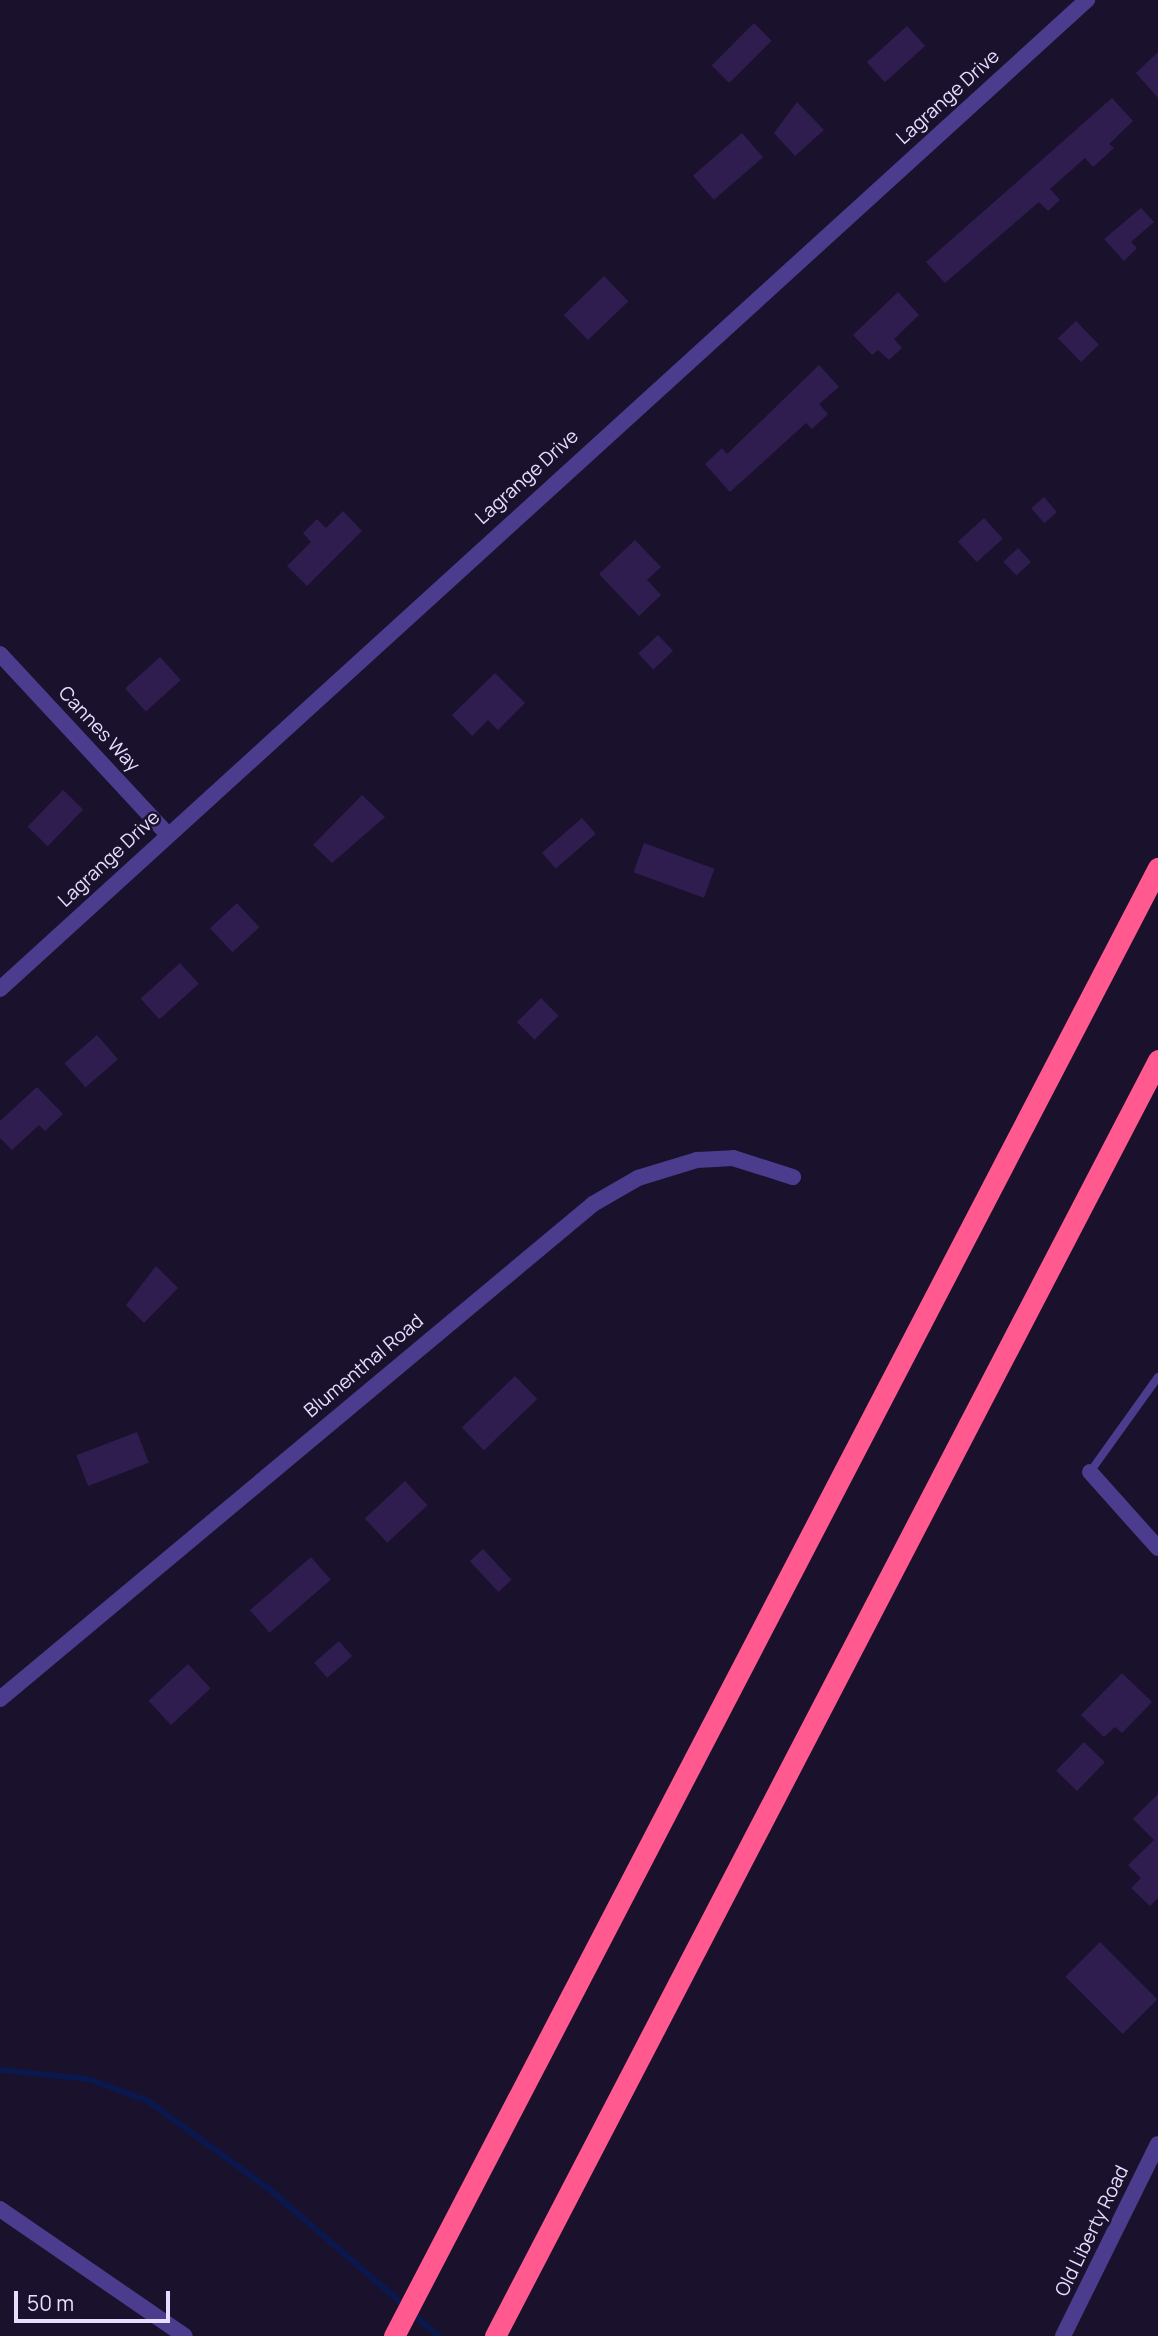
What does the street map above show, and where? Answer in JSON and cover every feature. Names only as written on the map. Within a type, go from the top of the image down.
[{"type":"highway","points":[[394,2336],[1158,868]]},
{"type":"highway","points":[[495,2336],[1158,1060]]},
{"type":"street","name":"Lagrange Drive","points":[[0,989],[167,834],[1087,0]]},
{"type":"street","name":"Cannes Way","points":[[0,654],[167,834]]},
{"type":"street","name":"Blumenthal Road","points":[[0,1699],[601,1199],[661,1168],[697,1160],[733,1158],[793,1177]]},
{"type":"street","points":[[1090,1472],[1158,1548]]},
{"type":"street","name":"Old Liberty Road","points":[[1063,2336],[1158,2144]]},
{"type":"street","points":[[0,2209],[185,2336]]},
{"type":"lane","points":[[1090,1472],[1158,1377]]},
{"type":"building","points":[[754,23],[772,41],[729,83],[712,65]]},
{"type":"building","points":[[907,26],[925,46],[885,82],[867,62]]},
{"type":"building","points":[[1158,52],[1158,98],[1136,73]]},
{"type":"building","points":[[1112,98],[1133,121],[1109,144],[1114,148],[1093,167],[1085,158],[1050,189],[1060,200],[1048,211],[1039,202],[945,283],[926,262]]},
{"type":"building","points":[[797,102],[824,130],[795,156],[774,133]]},
{"type":"building","points":[[742,133],[763,157],[714,200],[693,176]]},
{"type":"building","points":[[1141,208],[1154,222],[1131,242],[1137,248],[1124,261],[1104,239]]},
{"type":"building","points":[[604,276],[628,301],[588,340],[564,315]]},
{"type":"building","points":[[898,292],[919,315],[894,339],[902,348],[889,360],[878,350],[872,355],[853,335]]},
{"type":"building","points":[[1076,321],[1099,345],[1081,362],[1058,338]]},
{"type":"building","points":[[819,365],[839,387],[819,404],[828,414],[812,429],[806,423],[730,492],[705,464],[722,448],[727,454]]},
{"type":"building","points":[[1044,497],[1057,512],[1044,523],[1031,508]]},
{"type":"building","points":[[343,511],[362,531],[307,586],[287,566],[311,542],[303,533],[317,519],[326,528]]},
{"type":"building","points":[[984,518],[1003,539],[977,562],[958,541]]},
{"type":"building","points":[[635,540],[661,567],[647,580],[661,595],[639,616],[599,574]]},
{"type":"building","points":[[1018,548],[1031,562],[1016,576],[1003,562]]},
{"type":"building","points":[[658,635],[673,651],[653,670],[638,653]]},
{"type":"building","points":[[160,657],[181,680],[146,711],[125,688]]},
{"type":"building","points":[[495,673],[525,703],[498,730],[488,720],[472,736],[452,715]]},
{"type":"building","points":[[63,790],[83,809],[48,846],[28,827]]},
{"type":"building","points":[[362,795],[385,817],[332,863],[313,845]]},
{"type":"building","points":[[582,818],[596,834],[556,869],[542,853]]},
{"type":"building","points":[[644,843],[714,869],[704,898],[633,872]]},
{"type":"building","points":[[237,903],[260,927],[232,952],[210,928]]},
{"type":"building","points":[[180,963],[199,984],[159,1019],[141,998]]},
{"type":"building","points":[[541,998],[559,1016],[535,1040],[517,1022]]},
{"type":"building","points":[[97,1035],[118,1059],[86,1087],[65,1063]]},
{"type":"building","points":[[37,1087],[63,1114],[45,1131],[39,1125],[12,1150],[0,1138],[0,1121]]},
{"type":"building","points":[[156,1266],[178,1288],[144,1323],[126,1305]]},
{"type":"building","points":[[515,1376],[537,1399],[484,1450],[462,1427]]},
{"type":"building","points":[[137,1432],[149,1463],[88,1486],[76,1455]]},
{"type":"building","points":[[405,1481],[428,1505],[387,1543],[365,1519]]},
{"type":"building","points":[[483,1549],[512,1580],[498,1592],[470,1561]]},
{"type":"building","points":[[311,1557],[331,1580],[270,1633],[250,1610]]},
{"type":"building","points":[[339,1641],[352,1656],[327,1678],[314,1663]]},
{"type":"building","points":[[188,1664],[211,1688],[171,1725],[149,1701]]},
{"type":"building","points":[[1122,1673],[1152,1702],[1122,1733],[1115,1727],[1104,1737],[1081,1715]]},
{"type":"building","points":[[1084,1742],[1105,1762],[1077,1791],[1056,1771]]},
{"type":"building","points":[[1158,1794],[1158,1898],[1150,1906],[1131,1888],[1141,1878],[1128,1865],[1154,1840],[1133,1819]]},
{"type":"building","points":[[1100,1942],[1157,1999],[1123,2034],[1065,1977]]},
{"type":"waterway","points":[[0,2070],[89,2079],[148,2101],[269,2189],[404,2305]]},
{"type":"waterway","points":[[412,2313],[438,2336]]}]
